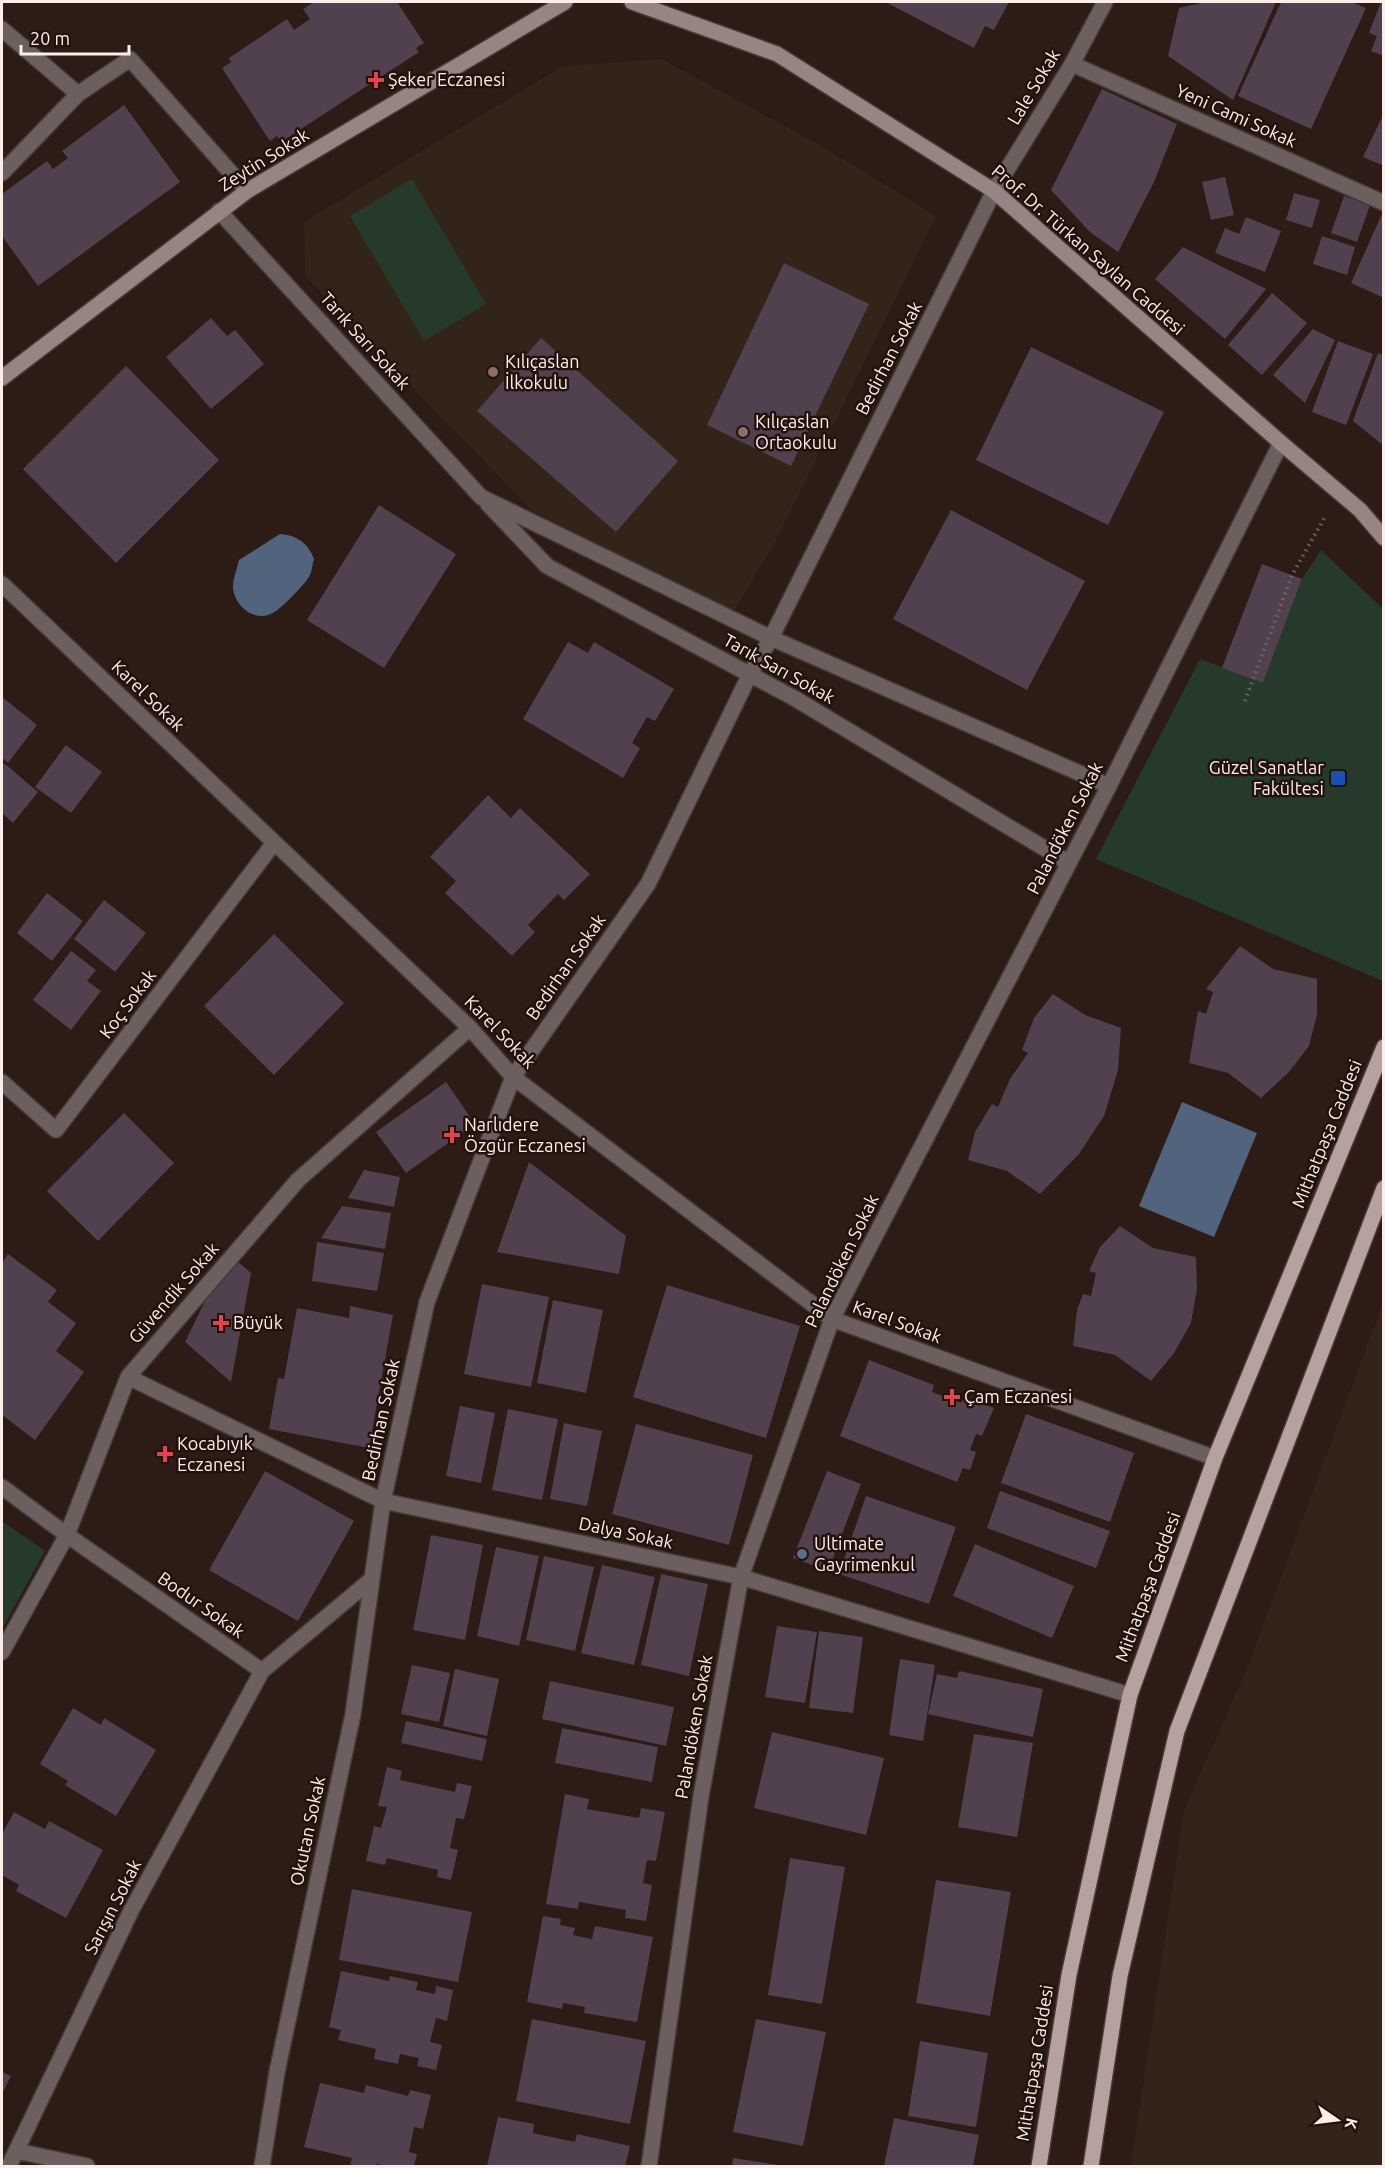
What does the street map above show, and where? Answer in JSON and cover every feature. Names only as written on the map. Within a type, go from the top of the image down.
[{"type":"main road","name":"Mithatpaşa Caddesi","points":[[1039,2166],[1069,1975],[1130,1695],[1215,1458],[1383,1047]]},
{"type":"main road","points":[[1091,2166],[1120,1976],[1177,1731],[1383,1188]]},
{"type":"street","name":"Zeytin Sokak","points":[[2,378],[247,192],[565,2]]},
{"type":"street","name":"Prof. Dr. Türkan Saylan Caddesi","points":[[632,2],[777,54],[994,191],[1338,493],[1360,510],[1383,521]]},
{"type":"street","name":"Lale Sokak","points":[[994,191],[1072,64],[1105,2]]},
{"type":"street","points":[[2,29],[78,93]]},
{"type":"street","points":[[2,173],[78,93],[130,59],[247,192]]},
{"type":"street","name":"Yeni Cami Sokak","points":[[1072,64],[1383,203]]},
{"type":"street","name":"Bedirhan Sokak","points":[[383,1501],[427,1302],[513,1077],[648,884],[750,674],[771,638],[994,191]]},
{"type":"street","name":"Tarık Sarı Sokak","points":[[219,211],[547,566],[794,698],[1069,863]]},
{"type":"street","name":"Palandöken Sokak","points":[[649,2166],[701,1796],[741,1577],[832,1320],[1109,786],[1281,443]]},
{"type":"street","name":"Tarık Sarı Sokak","points":[[481,497],[771,638],[1109,786]]},
{"type":"street","name":"Prof. Dr. Türkan Saylan Caddesi","points":[[1360,510],[1383,538]]},
{"type":"street","name":"Karel Sokak","points":[[2,584],[470,1028],[513,1077],[832,1320],[1215,1458]]},
{"type":"street","name":"Koç Sokak","points":[[2,1082],[56,1130],[274,843]]},
{"type":"street","name":"Güvendik Sokak","points":[[2,1652],[67,1535],[128,1377],[298,1180],[470,1028]]},
{"type":"street","name":"Dalya Sokak","points":[[128,1377],[383,1501],[741,1577],[1130,1695]]},
{"type":"street","name":"Bodur Sokak","points":[[2,1487],[262,1671]]},
{"type":"street","name":"Okutan Sokak","points":[[262,2166],[277,2072],[353,1714],[383,1501]]},
{"type":"street","points":[[262,1671],[372,1579]]},
{"type":"street","name":"Sarışın Sokak","points":[[9,2166],[131,1911],[262,1671]]},
{"type":"street","points":[[17,2151],[87,2166]]},
{"type":"path","points":[[1245,701],[1292,574],[1338,493]]},
{"type":"shaded area","name":"Kılıçaslan İlkokulu","points":[[662,59],[825,148],[936,216],[777,539],[733,613],[532,511],[305,276],[304,222],[563,66]]},
{"type":"shaded area","points":[[1383,1303],[1383,2166],[1131,2166],[1184,1810],[1244,1676]]},
{"type":"green space","points":[[412,179],[486,304],[424,341],[350,216]]},
{"type":"green space","points":[[1321,550],[1383,609],[1383,981],[1096,859],[1200,659],[1263,683],[1302,579]]},
{"type":"green space","points":[[2,1521],[45,1551],[2,1629]]},
{"type":"water","points":[[280,534],[297,538],[309,548],[314,559],[311,573],[287,602],[273,613],[259,616],[247,611],[237,600],[233,587],[234,577],[239,560]]},
{"type":"water","points":[[1182,1102],[1257,1133],[1214,1237],[1139,1206]]},
{"type":"building","points":[[314,2],[397,2],[424,43],[416,48],[419,52],[281,142],[277,136],[270,141],[222,68],[231,62],[229,58],[287,19],[294,30],[310,19],[303,9]]},
{"type":"building","points":[[890,2],[1009,2],[994,30],[985,26],[974,48],[889,4]]},
{"type":"building","points":[[1206,2],[1276,2],[1233,100],[1168,56],[1179,8]]},
{"type":"building","points":[[1281,2],[1352,2],[1366,8],[1311,129],[1238,96]]},
{"type":"building","points":[[1381,2],[1384,2],[1384,56],[1371,51],[1377,36],[1369,33]]},
{"type":"building","points":[[1102,89],[1177,124],[1154,182],[1118,252],[1090,232],[1051,190]]},
{"type":"building","points":[[124,105],[180,182],[38,286],[2,236],[2,194],[47,161],[53,169],[68,158],[62,151]]},
{"type":"building","points":[[1384,113],[1384,166],[1363,157]]},
{"type":"building","points":[[1225,177],[1234,215],[1211,220],[1202,182]]},
{"type":"building","points":[[1294,193],[1320,200],[1312,228],[1286,220]]},
{"type":"building","points":[[1344,196],[1370,205],[1357,242],[1331,233]]},
{"type":"building","points":[[1382,214],[1384,215],[1384,298],[1351,283]]},
{"type":"building","points":[[1246,217],[1281,231],[1265,272],[1215,253],[1225,228],[1239,234]]},
{"type":"building","points":[[1322,236],[1355,247],[1347,275],[1313,264]]},
{"type":"building","points":[[1183,247],[1266,289],[1225,339],[1155,279]]},
{"type":"building","points":[[784,263],[869,304],[791,466],[707,425]]},
{"type":"building","points":[[1272,293],[1307,323],[1262,375],[1228,345]]},
{"type":"building","points":[[211,318],[227,336],[235,330],[264,364],[211,409],[166,357]]},
{"type":"building","points":[[1313,329],[1335,340],[1305,403],[1273,375]]},
{"type":"building","points":[[541,338],[678,461],[616,532],[477,411]]},
{"type":"building","points":[[1338,341],[1373,354],[1346,425],[1312,412]]},
{"type":"building","points":[[1031,347],[1164,412],[1108,525],[976,460]]},
{"type":"building","points":[[1378,353],[1384,356],[1384,446],[1353,421]]},
{"type":"building","points":[[126,366],[219,460],[116,563],[23,469]]},
{"type":"building","points":[[379,505],[456,554],[384,668],[307,620]]},
{"type":"building","points":[[951,510],[1085,581],[1027,690],[893,619]]},
{"type":"building","points":[[1262,564],[1302,579],[1263,683],[1222,668]]},
{"type":"building","points":[[568,642],[588,653],[594,642],[674,689],[655,721],[647,717],[632,743],[640,748],[623,778],[523,719]]},
{"type":"building","points":[[2,697],[37,725],[8,763],[2,758]]},
{"type":"building","points":[[66,745],[102,772],[71,813],[35,787]]},
{"type":"building","points":[[4,763],[38,792],[13,823],[2,813],[2,766]]},
{"type":"building","points":[[488,795],[511,818],[520,808],[590,874],[564,900],[558,894],[528,925],[535,932],[512,956],[445,893],[456,881],[430,857]]},
{"type":"building","points":[[47,893],[83,921],[52,961],[17,933]]},
{"type":"building","points":[[104,900],[146,933],[115,972],[74,939]]},
{"type":"building","points":[[274,934],[344,1003],[274,1075],[204,1006]]},
{"type":"building","points":[[1240,946],[1273,969],[1317,979],[1317,1014],[1309,1046],[1288,1073],[1261,1098],[1228,1073],[1189,1063],[1198,1011],[1206,1014],[1213,992],[1206,989]]},
{"type":"building","points":[[71,951],[96,970],[87,981],[101,991],[71,1030],[33,1000]]},
{"type":"building","points":[[1053,994],[1085,1015],[1121,1028],[1118,1070],[1104,1116],[1079,1154],[1040,1194],[1007,1171],[968,1160],[975,1132],[992,1104],[998,1107],[1010,1079],[1028,1053],[1022,1050],[1034,1018]]},
{"type":"building","points":[[446,1082],[475,1124],[406,1173],[376,1132]]},
{"type":"building","points":[[124,1113],[174,1163],[98,1241],[47,1191]]},
{"type":"building","points":[[529,1162],[626,1236],[619,1274],[497,1252]]},
{"type":"building","points":[[364,1170],[400,1177],[394,1207],[348,1198]]},
{"type":"building","points":[[342,1206],[391,1213],[385,1249],[321,1238]]},
{"type":"building","points":[[1120,1226],[1153,1248],[1196,1257],[1197,1289],[1191,1323],[1174,1353],[1151,1381],[1115,1355],[1073,1346],[1077,1310],[1083,1294],[1091,1296],[1096,1273],[1089,1271],[1100,1247]]},
{"type":"building","points":[[317,1242],[384,1253],[377,1291],[312,1281]]},
{"type":"building","points":[[8,1254],[57,1290],[48,1302],[76,1323],[56,1351],[84,1372],[35,1440],[2,1415],[2,1263]]},
{"type":"building","points":[[238,1262],[251,1273],[231,1382],[185,1342],[205,1301]]},
{"type":"building","points":[[482,1284],[549,1297],[531,1387],[464,1374]]},
{"type":"building","points":[[667,1285],[800,1326],[766,1438],[633,1397]]},
{"type":"building","points":[[553,1300],[603,1310],[586,1393],[537,1383]]},
{"type":"building","points":[[350,1306],[393,1315],[369,1448],[269,1429],[278,1378],[284,1379],[297,1308],[349,1318]]},
{"type":"building","points":[[869,1360],[934,1385],[932,1392],[961,1403],[964,1397],[994,1408],[982,1436],[976,1434],[970,1450],[976,1452],[970,1470],[963,1468],[957,1482],[840,1436]]},
{"type":"building","points":[[460,1406],[495,1413],[481,1483],[446,1476]]},
{"type":"building","points":[[508,1409],[558,1419],[542,1500],[492,1490]]},
{"type":"building","points":[[1026,1414],[1134,1453],[1110,1522],[1001,1483]]},
{"type":"building","points":[[564,1423],[602,1431],[587,1506],[550,1499]]},
{"type":"building","points":[[636,1424],[753,1455],[729,1545],[612,1514]]},
{"type":"building","points":[[265,1471],[354,1521],[298,1621],[209,1570]]},
{"type":"building","points":[[827,1471],[861,1484],[828,1571],[793,1558]]},
{"type":"building","points":[[1000,1491],[1110,1531],[1096,1568],[987,1528]]},
{"type":"building","points":[[866,1496],[956,1527],[929,1604],[839,1574]]},
{"type":"building","points":[[431,1535],[483,1545],[465,1640],[413,1630]]},
{"type":"building","points":[[975,1544],[1074,1586],[1052,1638],[953,1596]]},
{"type":"building","points":[[496,1547],[539,1556],[519,1646],[477,1636]]},
{"type":"building","points":[[544,1556],[594,1567],[575,1651],[526,1640]]},
{"type":"building","points":[[602,1565],[655,1577],[634,1665],[581,1653]]},
{"type":"building","points":[[661,1574],[708,1584],[689,1676],[641,1665]]},
{"type":"building","points":[[777,1626],[817,1632],[805,1703],[765,1697]]},
{"type":"building","points":[[819,1631],[863,1637],[853,1713],[809,1708]]},
{"type":"building","points":[[900,1659],[935,1665],[923,1741],[889,1735]]},
{"type":"building","points":[[412,1665],[450,1673],[439,1722],[401,1714]]},
{"type":"building","points":[[455,1669],[499,1679],[487,1736],[443,1726]]},
{"type":"building","points":[[959,1671],[1043,1689],[1033,1737],[928,1714],[937,1674],[957,1678]]},
{"type":"building","points":[[550,1681],[674,1707],[666,1746],[542,1719]]},
{"type":"building","points":[[73,1708],[101,1725],[104,1718],[156,1750],[116,1816],[65,1785],[68,1781],[40,1764]]},
{"type":"building","points":[[406,1721],[487,1739],[482,1761],[401,1743]]},
{"type":"building","points":[[562,1728],[658,1747],[652,1782],[555,1763]]},
{"type":"building","points":[[772,1732],[884,1758],[866,1835],[754,1808]]},
{"type":"building","points":[[974,1734],[1033,1743],[1017,1837],[958,1827]]},
{"type":"building","points":[[387,1767],[402,1771],[400,1780],[455,1792],[457,1783],[472,1786],[464,1819],[456,1818],[450,1848],[458,1850],[451,1880],[437,1877],[438,1870],[387,1858],[385,1865],[366,1861],[374,1826],[381,1828],[387,1807],[378,1806]]},
{"type":"building","points":[[565,1794],[589,1799],[587,1809],[639,1818],[641,1808],[665,1812],[656,1861],[647,1860],[643,1883],[652,1885],[646,1921],[625,1918],[626,1910],[579,1902],[578,1909],[546,1904]]},
{"type":"building","points":[[14,1812],[45,1829],[49,1821],[103,1850],[66,1918],[16,1891],[19,1885],[2,1875],[2,1834]]},
{"type":"building","points":[[790,1858],[845,1867],[822,2004],[768,1995]]},
{"type":"building","points":[[936,1880],[1011,1892],[990,2016],[916,2003]]},
{"type":"building","points":[[352,1889],[472,1912],[458,1982],[339,1960]]},
{"type":"building","points":[[543,1916],[561,1919],[560,1925],[575,1928],[573,1935],[592,1939],[595,1926],[653,1937],[637,2022],[584,2013],[585,2007],[563,2003],[562,2009],[527,2002]]},
{"type":"building","points":[[341,1971],[389,1981],[390,1976],[418,1982],[416,1990],[435,1994],[436,1986],[453,1990],[447,2021],[436,2018],[430,2042],[442,2045],[436,2070],[417,2066],[419,2058],[400,2054],[398,2064],[374,2059],[376,2049],[338,2040],[341,2030],[329,2027]]},
{"type":"building","points":[[532,2019],[646,2041],[630,2124],[516,2101]]},
{"type":"building","points":[[756,2019],[826,2032],[803,2146],[733,2132]]},
{"type":"building","points":[[920,2041],[988,2053],[976,2127],[908,2116]]},
{"type":"building","points":[[2,2072],[11,2076],[2,2094]]},
{"type":"building","points":[[320,2083],[364,2093],[366,2085],[408,2096],[410,2090],[431,2095],[423,2129],[414,2127],[409,2152],[417,2154],[414,2166],[376,2164],[375,2166],[350,2166],[352,2158],[304,2147]]},
{"type":"building","points":[[498,2117],[534,2124],[533,2133],[575,2142],[577,2134],[630,2146],[625,2166],[487,2166]]},
{"type":"building","points":[[894,2118],[979,2135],[973,2166],[884,2166]]},
{"type":"building","points":[[733,2158],[778,2165],[778,2166],[732,2166]]},
{"type":"place","name":"Şeker Eczanesi","points":[[376,80]]},
{"type":"place","name":"Kılıçaslan İlkokulu","points":[[493,372]]},
{"type":"place","name":"Kılıçaslan Ortaokulu","points":[[743,432]]},
{"type":"place","name":"Güzel Sanatlar Fakültesi","points":[[1338,778]]},
{"type":"place","name":"Narlıdere Özgür Eczanesi","points":[[452,1135]]},
{"type":"place","name":"Büyük","points":[[221,1323]]},
{"type":"place","name":"Çam Eczanesi","points":[[952,1397]]},
{"type":"place","name":"Kocabıyık Eczanesi","points":[[165,1454]]},
{"type":"place","name":"Ultimate Gayrimenkul","points":[[802,1554]]}]
